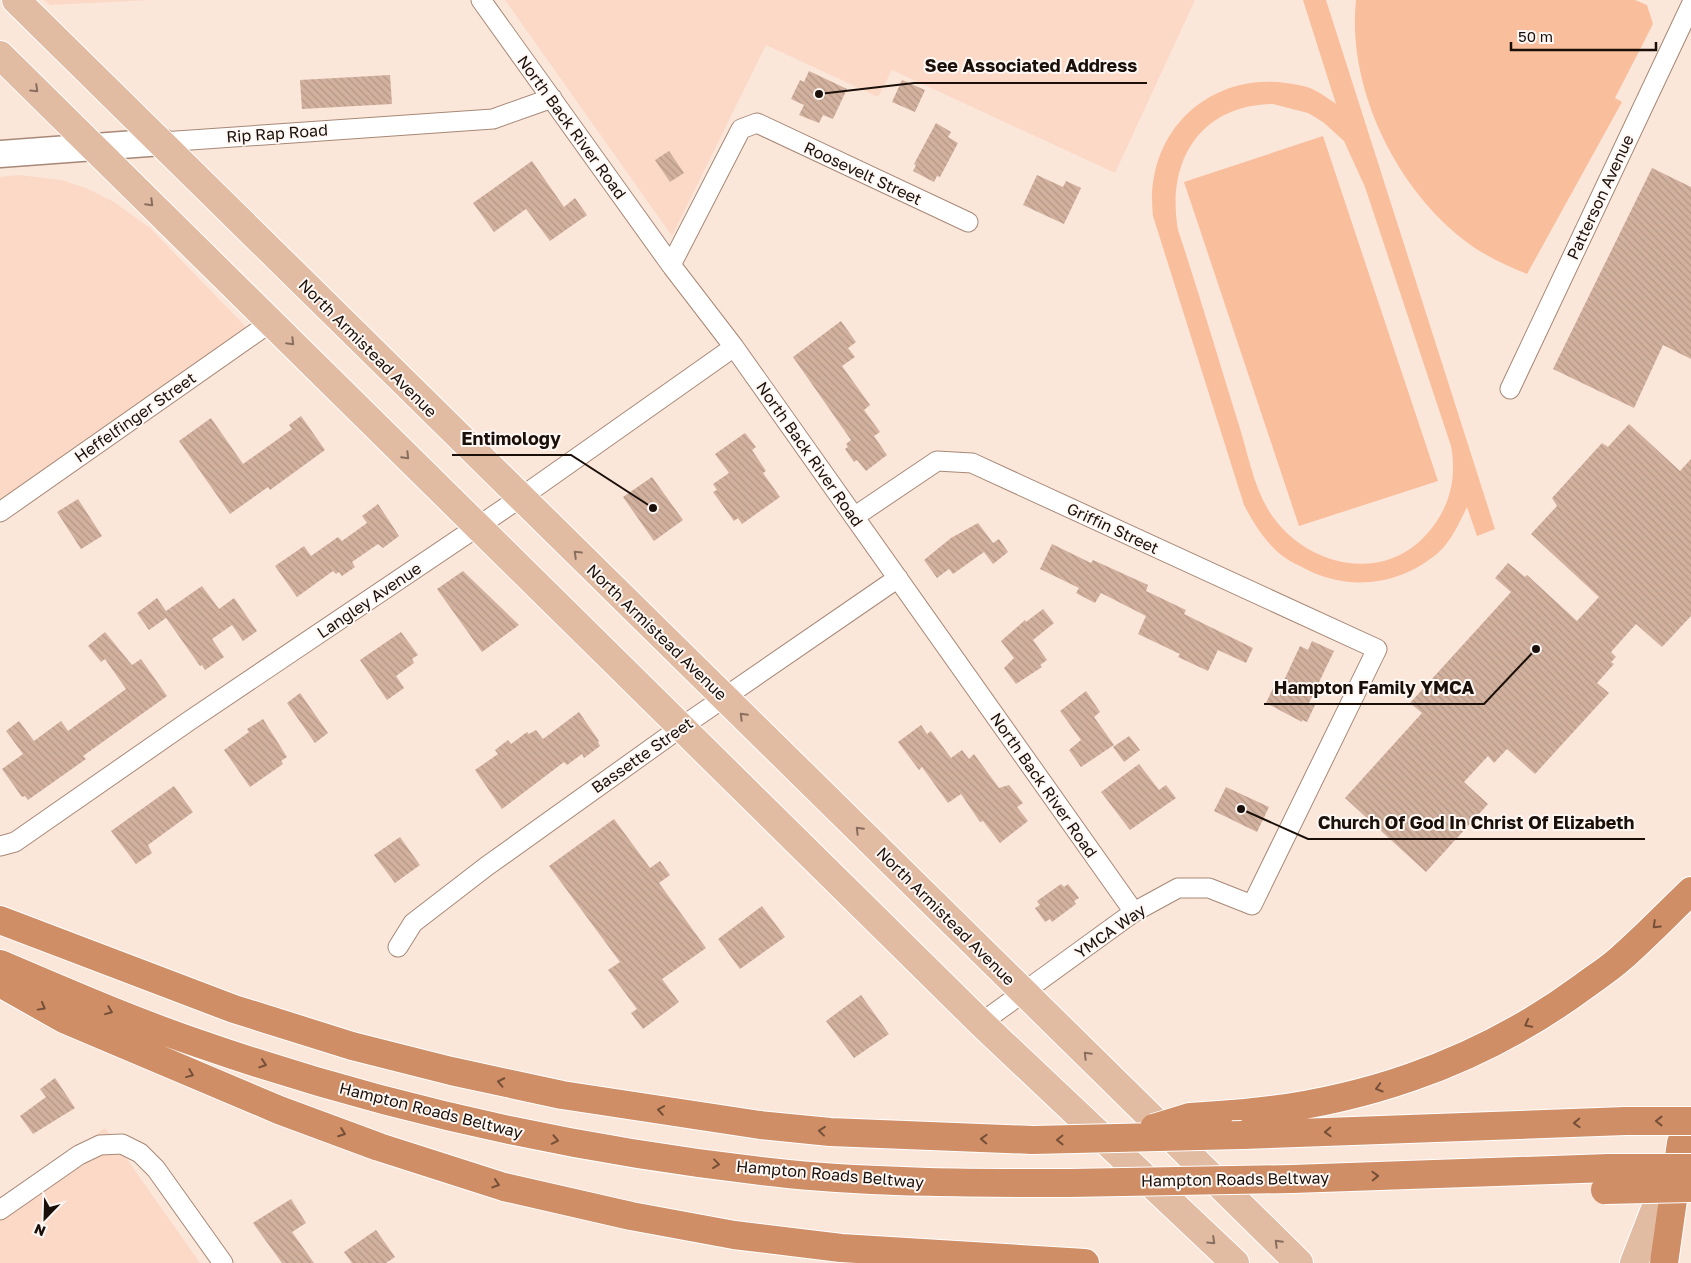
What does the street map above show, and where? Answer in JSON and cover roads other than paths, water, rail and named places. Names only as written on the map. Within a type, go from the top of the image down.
[{"type":"highway","points":[[1122,1138],[1190,1117],[1298,1107],[1347,1097],[1390,1085],[1469,1054],[1545,1015],[1619,960],[1691,891]]},
{"type":"highway","points":[[0,920],[234,1009],[352,1046],[451,1071],[562,1095],[760,1125],[830,1132],[1033,1140],[1242,1135],[1626,1121],[1688,1138],[1664,1263]]},
{"type":"highway","name":"Hampton Roads Beltway","points":[[0,964],[114,1013],[201,1045],[295,1075],[448,1117],[558,1141],[788,1174],[950,1183],[1292,1179],[1480,1173],[1607,1179],[1688,1138]]},
{"type":"highway","points":[[0,983],[64,1019],[270,1106],[379,1147],[504,1187],[631,1216],[734,1235],[841,1248],[1085,1263]]},
{"type":"highway","points":[[1607,1179],[1691,1188]]},
{"type":"main road","name":"North Armistead Avenue","points":[[16,0],[1299,1263]]},
{"type":"main road","points":[[0,55],[981,1023],[1235,1263]]},
{"type":"main road","name":"Rip Rap Road","points":[[0,154],[162,142]]},
{"type":"main road","points":[[1634,1263],[1688,1138]]},
{"type":"street","name":"North Back River Road","points":[[481,0],[671,264],[734,347],[1134,912]]},
{"type":"street","name":"Patterson Avenue","points":[[1510,389],[1691,5]]},
{"type":"street","name":"Rip Rap Road","points":[[162,142],[493,119],[552,98]]},
{"type":"street","name":"Roosevelt Street","points":[[671,264],[741,130],[757,123],[968,222]]},
{"type":"street","name":"Heffelfinger Street","points":[[0,512],[271,322]]},
{"type":"street","name":"Langley Avenue","points":[[0,846],[15,842],[189,721],[520,498],[734,347]]},
{"type":"street","name":"Griffin Street","points":[[854,517],[937,461],[972,463],[1377,649],[1252,905]]},
{"type":"street","name":"Bassette Street","points":[[398,947],[414,923],[487,866],[680,728],[898,578]]},
{"type":"street","name":"YMCA Way","points":[[981,1023],[1134,912],[1178,888],[1209,888],[1252,905]]},
{"type":"street","points":[[0,1210],[79,1155],[100,1145],[122,1144],[140,1153],[156,1169],[223,1263]]},
{"type":"place","name":"See Associated Address","points":[[819,94]]},
{"type":"place","name":"Entimology","points":[[653,508]]},
{"type":"place","name":"Hampton Family YMCA","points":[[1536,649]]},
{"type":"place","name":"Church Of God In Christ Of Elizabeth","points":[[1241,809]]}]
